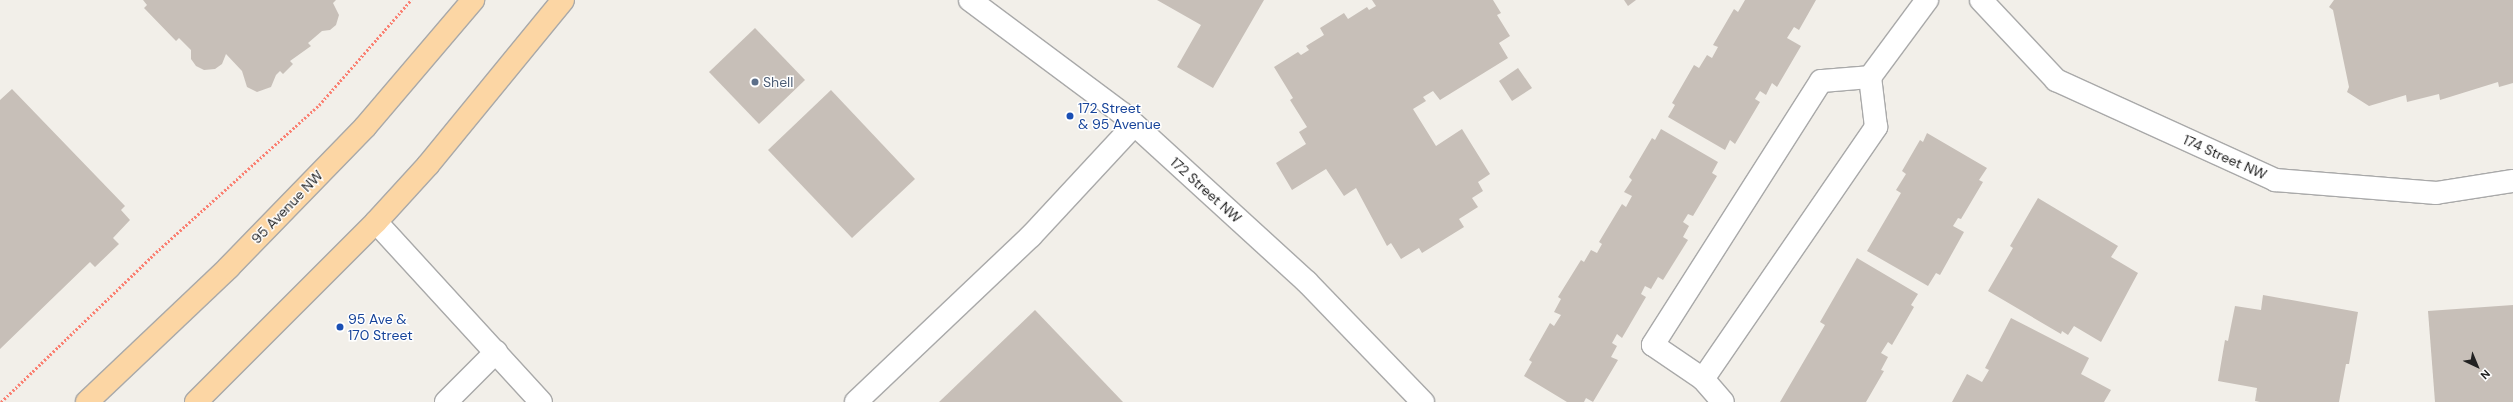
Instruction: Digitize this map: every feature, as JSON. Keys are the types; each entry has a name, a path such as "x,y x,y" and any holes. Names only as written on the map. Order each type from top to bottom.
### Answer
{"main road":[{"name":"95 Avenue NW","path":"94,397 228,268 365,127 473,0"},
{"path":"196,402 376,222 428,165 563,0"}],"street":[{"name":"172 Street NW","path":"970,0 1123,114 1307,282 1423,402"},
{"path":"1703,379 1876,127 1870,77 1927,0"},
{"name":"174 Street NW","path":"1981,0 2056,80 2275,180 2436,193 2513,181"},
{"path":"1723,402 1703,379 1653,345 1821,81 1870,77"},
{"path":"856,402 1031,236 1134,125"},
{"path":"376,222 541,402"},
{"path":"446,402 496,352"}],"path":[{"path":"0,402 153,255 320,104 346,77 411,0"}],"building":[{"path":"143,0 336,0 333,3 339,15 336,25 330,30 322,31 308,43 311,46 290,61 293,64 283,74 280,71 276,75 271,87 257,92 247,87 242,71 226,54 222,64 215,69 204,70 196,66 191,59 191,50 179,38 176,41 144,8 147,5"},
{"path":"1157,0 1264,0 1213,88 1177,67 1201,25"},
{"path":"1372,0 1493,0 1501,13 1497,15 1510,36 1499,43 1508,58 1440,100 1433,91 1423,97 1426,101 1413,109 1436,146 1462,129 1490,174 1478,182 1483,191 1472,198 1478,207 1459,219 1464,227 1422,253 1419,248 1401,259 1391,243 1387,246 1356,188 1344,196 1326,169 1292,190 1276,163 1306,144 1299,132 1307,127 1290,100 1293,98 1274,67 1298,52 1301,55 1309,50 1306,46 1324,35 1320,28 1344,13 1348,19 1367,7 1369,10 1376,6"},
{"path":"1624,0 1636,0 1628,6"},
{"path":"1745,0 1816,0 1799,30 1794,27 1787,38 1801,46 1777,87 1772,83 1766,95 1760,91 1755,99 1760,102 1735,144 1730,140 1725,150 1668,117 1675,105 1672,103 1694,65 1699,68 1707,55 1712,58 1718,47 1713,45 1734,9 1738,12"},
{"path":"2334,0 2513,0 2513,83 2499,87 2498,82 2440,100 2439,94 2407,102 2406,95 2369,106 2347,92 2349,87 2333,10 2329,7"},
{"path":"755,28 805,80 759,124 709,72"},
{"path":"1518,68 1532,88 1512,101 1499,81"},
{"path":"12,89 125,206 121,210 130,220 113,238 119,244 95,267 90,262 0,349 0,100"},
{"path":"831,90 915,179 852,238 768,150"},
{"path":"1661,129 1718,162 1712,173 1717,176 1693,216 1688,214 1683,222 1689,226 1683,237 1688,240 1663,280 1658,277 1651,289 1645,286 1641,294 1646,297 1622,338 1617,334 1612,343 1617,346 1611,357 1618,360 1593,402 1586,398 1584,402 1567,402 1524,376 1532,362 1529,360 1550,323 1554,326 1561,315 1554,312 1561,299 1558,297 1581,260 1584,262 1591,250 1597,253 1602,244 1599,242 1622,204 1626,207 1632,196 1624,192 1632,180 1629,177 1652,138 1655,140"},
{"path":"1927,133 1987,168 1979,180 1983,182 1961,219 1958,218 1953,226 1964,232 1940,275 1936,273 1928,286 1867,251 1901,193 1896,190 1906,174 1902,171 1920,140 1923,142"},
{"path":"2038,198 2118,246 2111,257 2138,273 2101,342 2074,326 2068,335 2062,331 2061,334 1988,291 2013,248 2010,246"},
{"path":"1857,258 1918,294 1911,305 1914,307 1892,345 1888,342 1881,353 1888,357 1881,370 1884,371 1866,402 1780,402 1825,325 1820,322"},
{"path":"2263,295 2358,312 2349,364 2346,364 2339,402 2260,402 2255,401 2257,388 2218,381 2225,340 2228,341 2235,306 2261,310"},
{"path":"2513,305 2513,402 2435,402 2428,311"},
{"path":"1035,310 1123,402 939,402"},
{"path":"2011,318 2089,358 2081,374 2111,390 2104,402 1952,402 1967,374 1982,382 1989,370 1985,368"}],"place":[{"name":"Shell","path":"755,82"},
{"name":"172 Street & 95 Avenue","path":"1070,116"},
{"name":"95 Ave & 170 Street","path":"340,327"}]}
